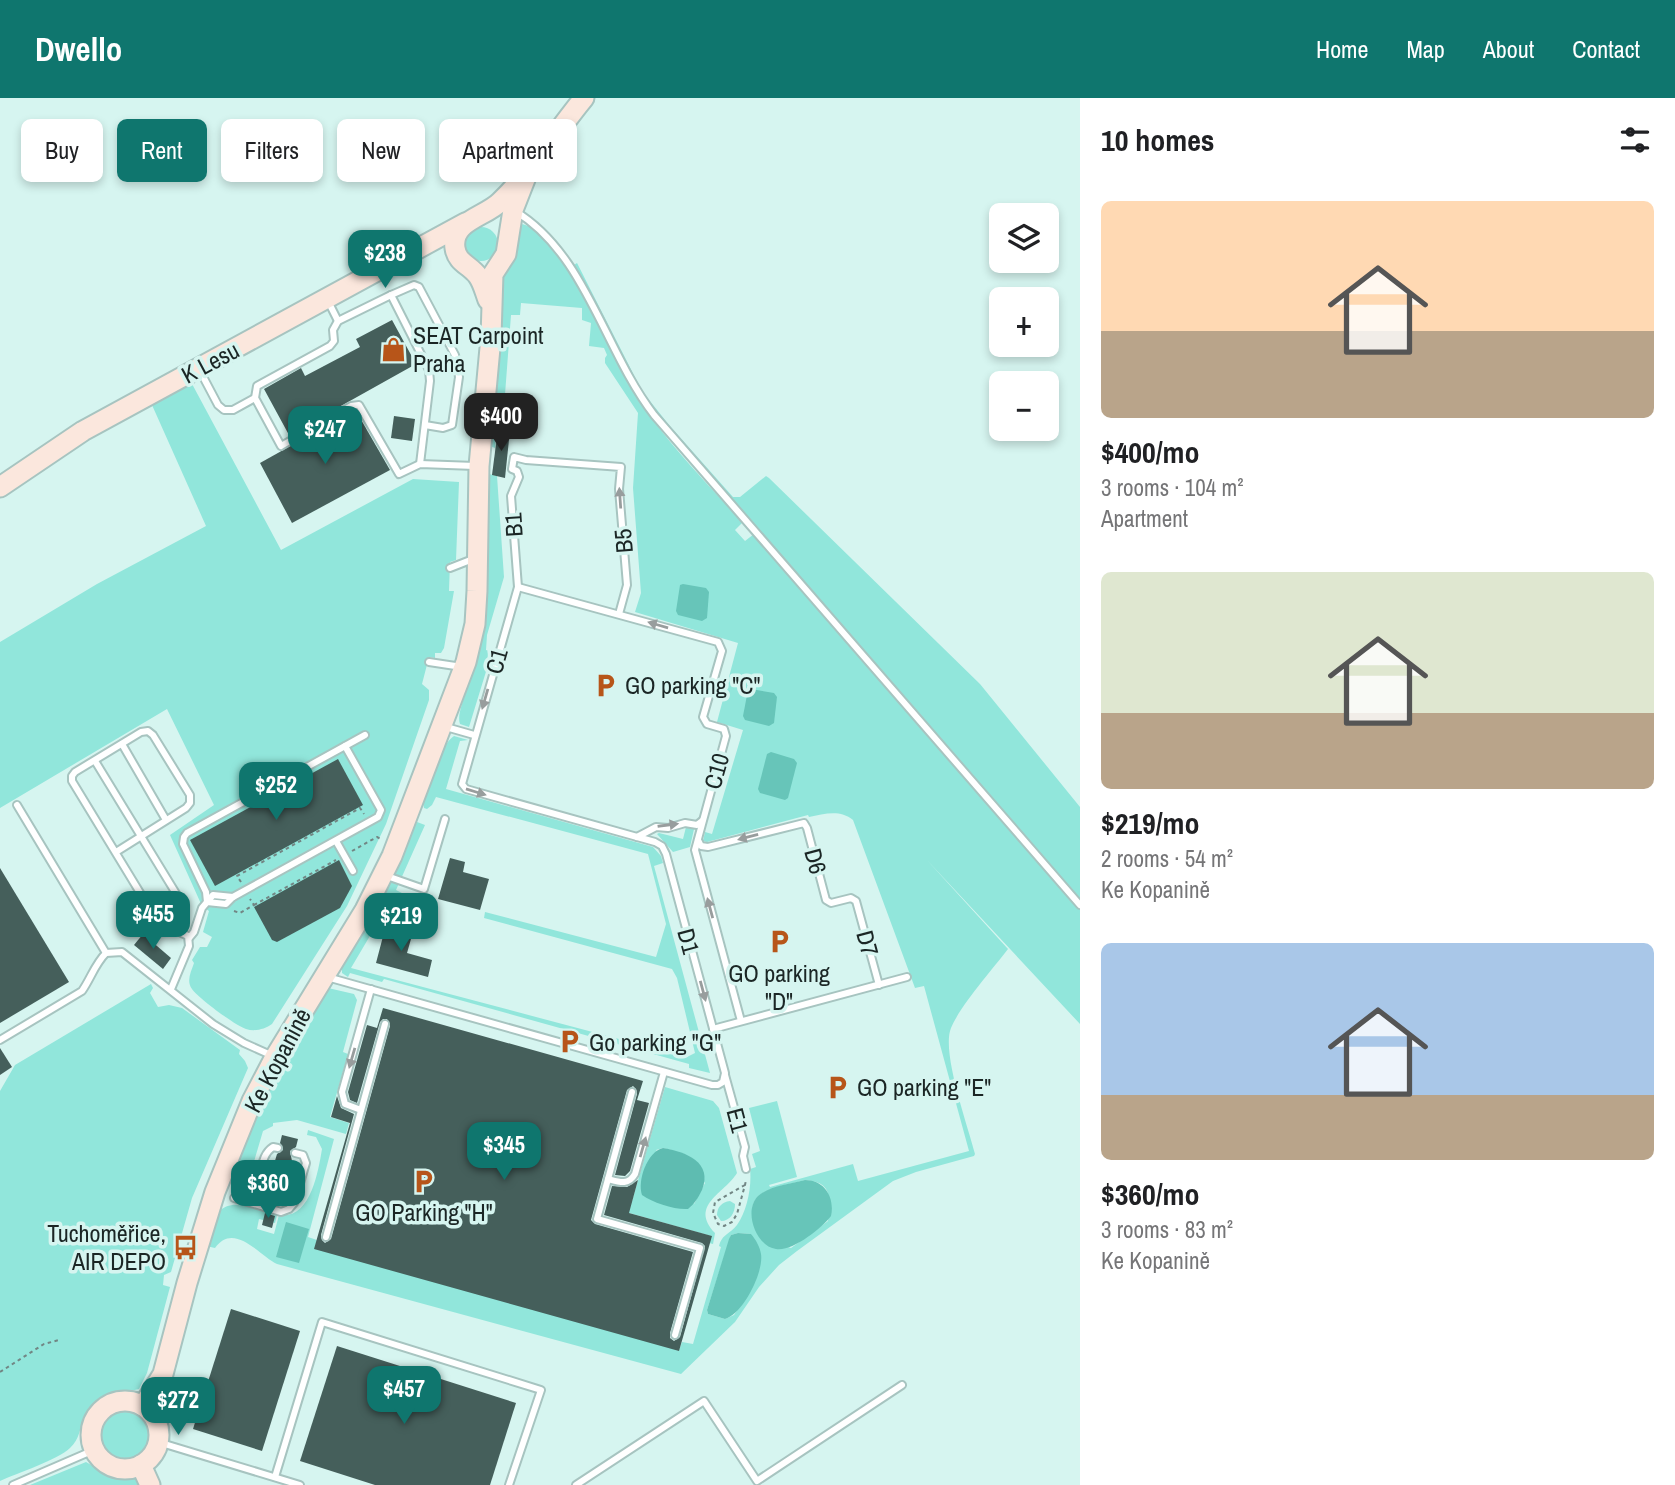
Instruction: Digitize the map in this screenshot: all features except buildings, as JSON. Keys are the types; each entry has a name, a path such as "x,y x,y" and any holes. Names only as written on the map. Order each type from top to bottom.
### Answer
{"street":[{"path":"568,119 584,98"},
{"name":"K Lesu","path":"0,487 83,431 471,220 501,201 518,182"},
{"path":"472,269 486,271 498,265 506,254 513,210 525,182"},
{"path":"491,308 481,280 457,255 456,234 471,220 493,220 505,231 508,246"},
{"path":"425,245 442,246 457,255"},
{"name":"Ke Kopanině","path":"143,1406 158,1384 167,1363 187,1283 224,1195 252,1101 275,1057 365,910 427,765 464,667 475,624 479,466 491,337 493,274 498,265"},
{"path":"125,1401 143,1406 152,1415 157,1424 158,1442 150,1458 141,1465 128,1469 115,1467 103,1461 94,1450 91,1431 95,1419 103,1409 113,1403 125,1401"},
{"path":"141,1465 150,1485"}],"lane":[{"path":"513,210 537,225 563,255 629,379 654,415 1080,905"},
{"path":"425,425 443,428 452,425 458,366 455,355 414,285 338,321 333,330 334,341 330,346 257,386 255,398 281,446 351,406 359,405 399,474 420,464 479,466"},
{"path":"391,295 429,370 420,464"},
{"path":"327,299 338,321"},
{"path":"199,368 218,405 224,410 233,410 255,398"},
{"name":"B5","path":"512,469 514,457 621,467 619,489 627,585 619,614"},
{"name":"B1","path":"512,469 517,471 519,477 511,496 517,587"},
{"path":"450,568 478,557"},
{"path":"517,587 619,614"},
{"name":"C1","path":"517,587 461,781 464,788 635,837"},
{"name":"C10","path":"619,614 718,642 722,648 704,717 707,724 724,729 726,736 702,821 696,853 741,1021"},
{"path":"429,662 464,667"},
{"path":"442,726 474,735"},
{"path":"116,852 190,803 190,796 148,731 141,732 75,772 72,781 156,919 185,933 189,938 189,946 171,989"},
{"path":"189,938 207,902 206,892 183,844 187,833 365,735"},
{"path":"122,744 166,820"},
{"path":"207,902 226,904 233,897 378,817 381,810 345,746"},
{"path":"95,761 180,901"},
{"path":"17,805 106,953"},
{"path":"382,875 424,889 446,819"},
{"path":"635,837 656,827 668,828 684,823 697,825 702,821"},
{"name":"D6","path":"698,839 701,846 708,848 804,823 827,900 831,903 851,898 856,901"},
{"name":"D1","path":"635,837 659,844 666,854 713,1029"},
{"path":"336,841 353,871"},
{"name":"D7","path":"856,901 879,985"},
{"path":"0,1040 82,990 91,978 96,963 106,953 122,952 213,1024 275,1057"},
{"path":"324,976 715,1086 725,1076"},
{"path":"713,1029 907,977"},
{"path":"361,1110 348,1106 342,1096 371,989"},
{"path":"326,1237 385,1024"},
{"name":"E1","path":"713,1029 745,1147 743,1156 747,1168"},
{"path":"608,1179 624,1183 635,1174 664,1072"},
{"path":"632,1092 597,1219 700,1248 676,1335"},
{"path":"259,1179 268,1150 278,1148"},
{"path":"224,1195 281,1212 292,1206 298,1192 305,1158 295,1153"},
{"path":"263,1165 270,1161"},
{"path":"291,1166 299,1169 302,1177"},
{"path":"224,1195 246,1195 259,1179 266,1175"},
{"path":"287,1181 295,1184 298,1192"},
{"path":"275,1478 322,1322 541,1390 509,1485"},
{"path":"576,1485 704,1401 757,1481 902,1385"},
{"path":"158,1442 300,1485"},
{"path":"13,1485 94,1450"}],"path":[{"path":"243,885 237,876 360,808 366,818"},
{"path":"349,853 377,837 382,839"},
{"path":"254,905 339,858"},
{"path":"745,1185 715,1202 713,1213 718,1224 724,1226 736,1218 745,1185 747,1168"},
{"path":"0,1371 44,1344 59,1340"}],"shaded area":[{"path":"521,224 536,230 571,271 630,386 668,439 743,522 735,530 745,541 754,534 1080,910 1080,1024 926,859 1008,949 961,1009 951,1028 949,1039 952,1071 975,1154 893,1181 797,1251 779,1265 759,1287 735,1322 681,1374 277,1264 238,1239 222,1241 215,1248 206,1246 218,1213 230,1205 246,1206 277,1215 275,1223 259,1219 257,1229 274,1234 279,1215 290,1215 305,1203 315,1182 322,1149 316,1137 307,1135 308,1130 334,1139 308,1237 317,1240 315,1248 679,1350 682,1342 693,1344 721,1247 720,1242 737,1225 746,1206 750,1169 756,1167 752,1154 760,1151 749,1108 777,1101 797,1177 769,1185 770,1187 853,1164 858,1181 969,1151 924,986 915,988 853,820 837,813 808,815 703,841 705,832 712,834 743,730 717,722 738,643 635,612 641,593 633,488 638,413 605,363 607,355 604,348 589,346 591,323 582,320 582,308 521,303 520,315 511,315 503,421 498,421 495,448 490,446 497,277","holes":["805,1180 821,1184 828,1193 828,1221 791,1248 761,1239 752,1211 759,1195","751,1234 756,1280 734,1315 725,1319 708,1314 707,1310 731,1235"]},
{"path":"481,227 493,232 498,244 493,256 481,261 469,256 464,244 469,232"},
{"path":"577,263 642,391 733,497 740,497 766,476 769,478 980,684 1080,807 1080,901 654,411 637,389 574,265"},
{"path":"191,382 281,550 413,479 459,482 456,560 450,562 449,591 454,591 444,648 441,653 435,653 435,658 429,657 422,684 429,690 429,700 386,824 347,906 272,1024 256,1030 241,1027 226,1017 209,1005 189,983 194,963 192,960 200,947 207,947 212,937 203,932 209,911 202,906 170,835 214,805 167,709 0,808 0,642 97,584 206,526 152,405"},
{"path":"489,474 497,476 504,577 487,635 486,650 492,652 469,727 460,724 459,717 479,650"},
{"path":"680,585 706,588 709,592 707,618 702,621 678,615 676,611"},
{"path":"748,690 774,693 777,697 774,723 769,726 745,720 743,716"},
{"path":"454,736 468,740 460,741 446,789 653,847 661,856 663,863 654,866 710,1073 689,1068 689,1064 384,979 382,982 350,973 348,977 342,973 342,967 387,886 417,822 425,825 396,890 410,897 394,895 351,968 687,1057 695,1053 677,978 672,969 484,918 485,912 656,957 666,924 648,854 436,797 432,805 424,808 423,801 432,770 443,749"},
{"path":"771,752 794,759 797,763 788,798 785,800 760,793 758,789 767,754"},
{"path":"686,827 694,829 690,847 673,852 657,834 683,839"},
{"path":"151,984 153,988 150,993 158,1007 169,1005 182,1008 240,1050 239,1054 248,1068 192,1198 171,1272 164,1275 163,1285 170,1287 147,1373 139,1389 115,1394 94,1405 84,1419 76,1441 64,1453 0,1481 0,1091 15,1065"},
{"path":"328,988 354,994 357,1000 343,1052 348,1054 330,1117 349,1123 346,1134 297,1120 273,1123 273,1126 263,1131 248,1182 243,1190 235,1191 232,1187 234,1170 246,1135 292,1053 290,1051"},
{"path":"665,1087 713,1101 719,1108 737,1173 707,1207 708,1223 715,1233 713,1244 709,1243 711,1236 608,1207 632,1201","holes":["656,1150 672,1150 705,1183 694,1204"]},
{"path":"663,1148 680,1152 695,1160 704,1172 702,1190 688,1209 664,1205 642,1195 642,1175 648,1161"},
{"path":"805,1180 818,1183 827,1191 831,1216 814,1233 790,1247 776,1249 769,1246 763,1242 754,1227 754,1202 768,1190"},
{"path":"730,1201 735,1204 733,1213 727,1220 721,1221 717,1215 718,1210 722,1204"},
{"path":"286,1222 309,1229 299,1263 276,1257"},
{"path":"751,1234 760,1249 761,1262 756,1281 745,1301 732,1316 725,1319 708,1314 707,1310 729,1239 731,1235"},
{"path":"124,1408 143,1416 151,1435 143,1454 124,1462 105,1454 97,1435 105,1416"},
{"path":"86,1462 109,1475 135,1479 141,1485 30,1485"}],"place":[{"name":"SEAT Carpoint Praha","path":"393,349"},
{"name":"GO parking \"C\"","path":"605,685"},
{"name":"GO parking \"D\"","path":"779,942"},
{"name":"Go parking \"G\"","path":"569,1042"},
{"name":"GO parking \"E\"","path":"837,1087"},
{"name":"GO Parking \"H\"","path":"424,1181"},
{"name":"Tuchoměřice, AIR DEPO","path":"186,1247"}]}
